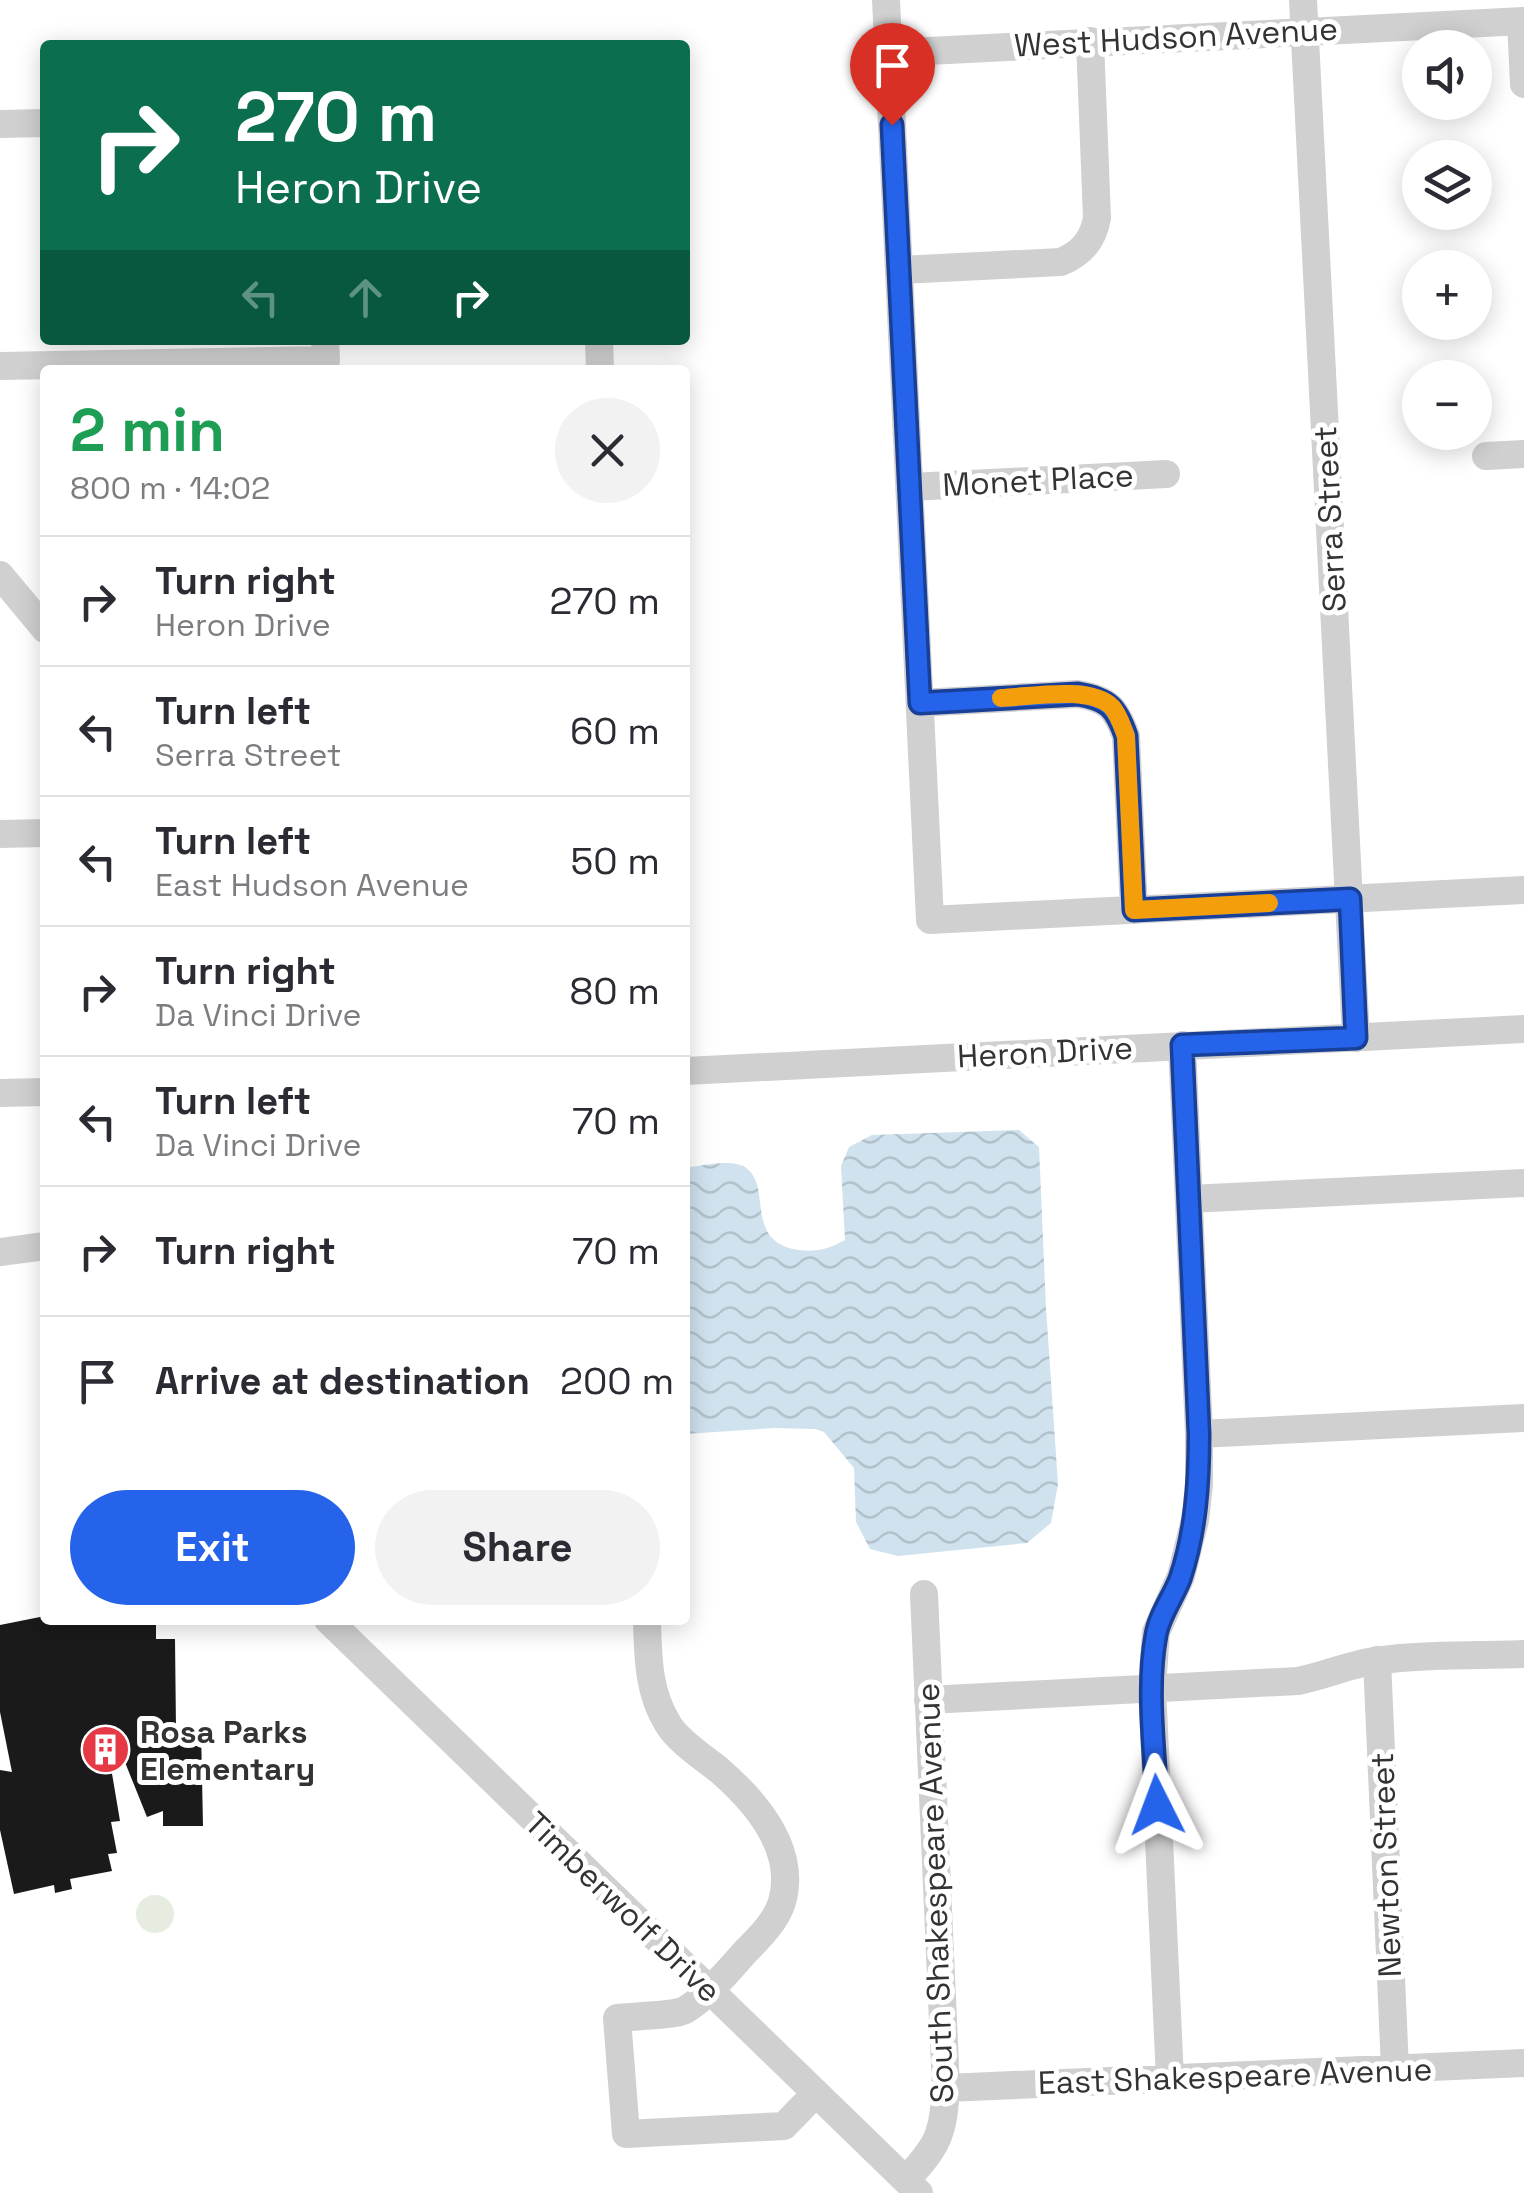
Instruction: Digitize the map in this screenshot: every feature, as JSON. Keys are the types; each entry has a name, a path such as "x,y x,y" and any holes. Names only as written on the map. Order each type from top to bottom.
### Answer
{"street":[{"path":"886,0 930,920 1524,890"},
{"name":"Serra Street","path":"1303,0 1356,1038"},
{"path":"1522,21 1524,84"},
{"name":"West Hudson Avenue","path":"888,53 1522,21"},
{"path":"900,270 1061,262 1086,246 1094,234 1097,218 1090,41"},
{"path":"0,124 40,123"},
{"path":"0,366 325,350"},
{"path":"1486,456 1524,454"},
{"name":"Monet Place","path":"911,486 1166,474"},
{"path":"0,575 40,623"},
{"path":"920,703 1078,694 1096,697 1110,706 1126,736 1134,910"},
{"path":"0,834 40,833"},
{"name":"Heron Drive","path":"690,1071 1524,1029"},
{"path":"1170,2079 1152,1687 1156,1632 1181,1576 1200,1485 1182,1045"},
{"path":"0,1093 40,1092"},
{"path":"1188,1199 1524,1183"},
{"path":"0,1252 40,1247"},
{"path":"1199,1434 1524,1418"},
{"name":"South Shakespeare Avenue","path":"912,2187 938,2138 946,2088 924,1594"},
{"name":"Timberwolf Drive","path":"333,1625 912,2187"},
{"path":"647,1625 648,1668 658,1706 670,1729 743,1791 767,1821 783,1858 782,1902 769,1927 684,2012 616,2018 626,2134 784,2126 816,2093"},
{"path":"928,1700 1298,1682 1377,1660 1524,1654"},
{"name":"Newton Street","path":"1377,1660 1394,2069"},
{"name":"East Shakespeare Avenue","path":"946,2088 1524,2063"}],"shaded area":[{"path":"155,1895 168,1901 174,1914 168,1927 155,1933 142,1927 136,1914 142,1901"}],"water":[{"path":"1019,1130 1039,1147 1058,1484 1051,1523 1027,1543 898,1556 870,1549 856,1522 854,1468 824,1432 775,1428 690,1434 690,1167 725,1163 746,1168 758,1187 769,1234 793,1249 813,1251 845,1240 841,1166 849,1147 872,1135"}],"building":[{"name":"Rosa Parks Elementary","path":"40,1617 40,1625 156,1625 156,1639 175,1639 176,1730 201,1729 203,1826 163,1826 163,1811 147,1817 112,1730 105,1732 120,1821 111,1822 117,1853 108,1854 112,1871 70,1879 72,1889 55,1893 54,1885 14,1894 0,1830 0,1770 12,1772 0,1712 0,1625"}],"slow traffic":[{"path":"1001,698 1078,694 1096,697 1110,706 1120,720 1126,736 1134,910 1269,903"}],"place":[{"name":"Rosa Parks Elementary","path":"105,1750"}],"route":[{"path":"892,125 920,703 1078,694 1096,697 1110,706 1126,736 1134,910 1350,899 1356,1038 1182,1045 1200,1485 1181,1576 1156,1632 1152,1687 1157,1805"}]}
